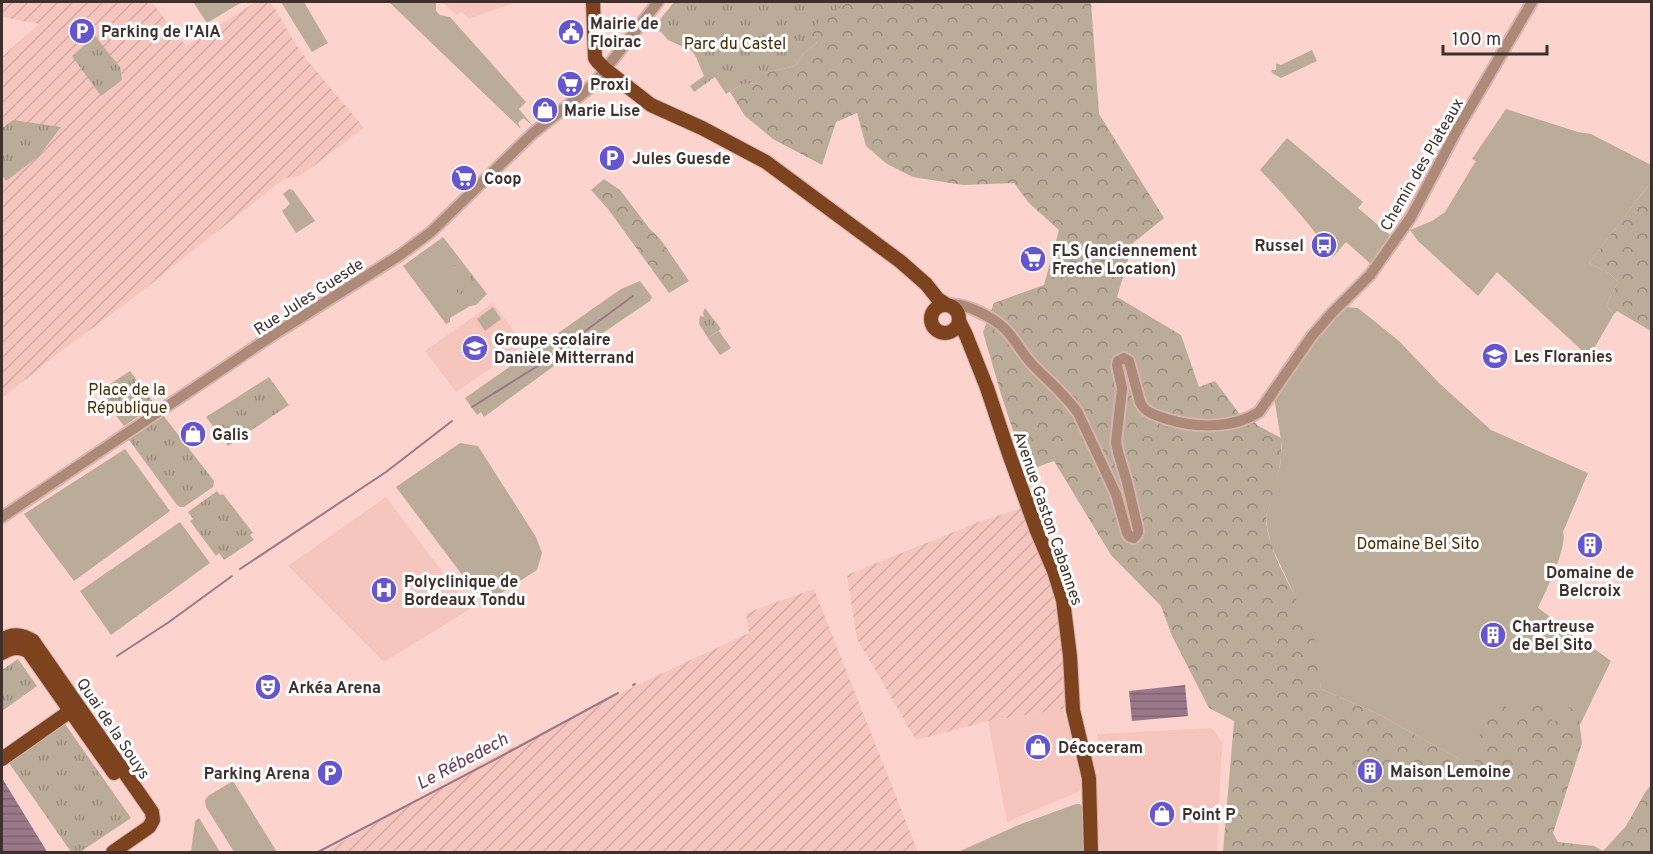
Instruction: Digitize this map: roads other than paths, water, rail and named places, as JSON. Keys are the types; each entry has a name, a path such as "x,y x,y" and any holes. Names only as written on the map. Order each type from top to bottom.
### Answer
{"main road":[{"path":"593,2 597,62 651,105 702,128 766,162 914,273 938,299 954,309 959,318 956,328 949,333"},
{"path":"887,253 927,293 933,312 931,320 934,328 941,333 949,333 968,342"},
{"path":"933,312 939,306 947,305"},
{"name":"Avenue Gaston Cabannes","path":"959,318 987,388 1063,600 1069,645 1073,710 1089,778 1091,852"},
{"name":"Quai de la Souys","path":"2,640 16,635 33,640 144,817 138,826 101,852"},
{"name":"Quai de la Souys","path":"2,653 15,648 25,649 72,705 153,816 149,827 113,852"},
{"path":"2,751 72,705"},
{"path":"2,759 48,721"}],"street":[{"name":"Rue Jules Guesde","path":"2,517 273,335 400,255 431,232 513,151 597,80 658,2"},
{"name":"Chemin des Plateaux","path":"947,305 954,303 976,311 1005,328 1023,355 1071,403 1078,413 1116,494 1127,533 1130,537 1137,537 1138,529 1116,442 1122,388 1118,361 1124,358 1130,362 1140,402 1143,408 1152,414 1196,425 1240,421 1259,412 1312,336 1370,275 1411,217 1457,130 1532,2"},
{"path":"959,318 970,311 976,311"}],"waterway":[{"path":"472,407 536,367 633,296"},
{"path":"240,569 386,472 452,421"},
{"path":"117,656 232,576"},
{"name":"Le Rébedech","path":"318,852 618,693"}],"place":[{"name":"Parking de l'AIA","path":"82,31"},
{"name":"Mairie de Floirac","path":"571,32"},
{"name":"Proxi","path":"570,84"},
{"name":"Marie Lise","path":"545,110"},
{"name":"Jules Guesde","path":"612,158"},
{"name":"Coop","path":"464,178"},
{"name":"Russel","path":"1324,245"},
{"name":"FLS (anciennement Freche Location)","path":"1033,259"},
{"name":"Groupe scolaire Danièle Mitterrand","path":"475,348"},
{"name":"Les Floranies","path":"1495,356"},
{"name":"Galis","path":"193,434"},
{"name":"Domaine de Belcroix","path":"1590,545"},
{"name":"Polyclinique de Bordeaux Tondu","path":"384,590"},
{"name":"Chartreuse de Bel Sito","path":"1493,635"},
{"name":"Arkéa Arena","path":"268,687"},
{"name":"Décoceram","path":"1038,747"},
{"name":"Maison Lemoine","path":"1370,771"},
{"name":"Parking Arena","path":"330,773"},
{"name":"Point P","path":"1162,814"}],"park label":[{"name":"Parc du Castel","path":"735,43"},
{"name":"Place de la République","path":"127,398"},
{"name":"Domaine Bel Sito","path":"1418,543"}]}
